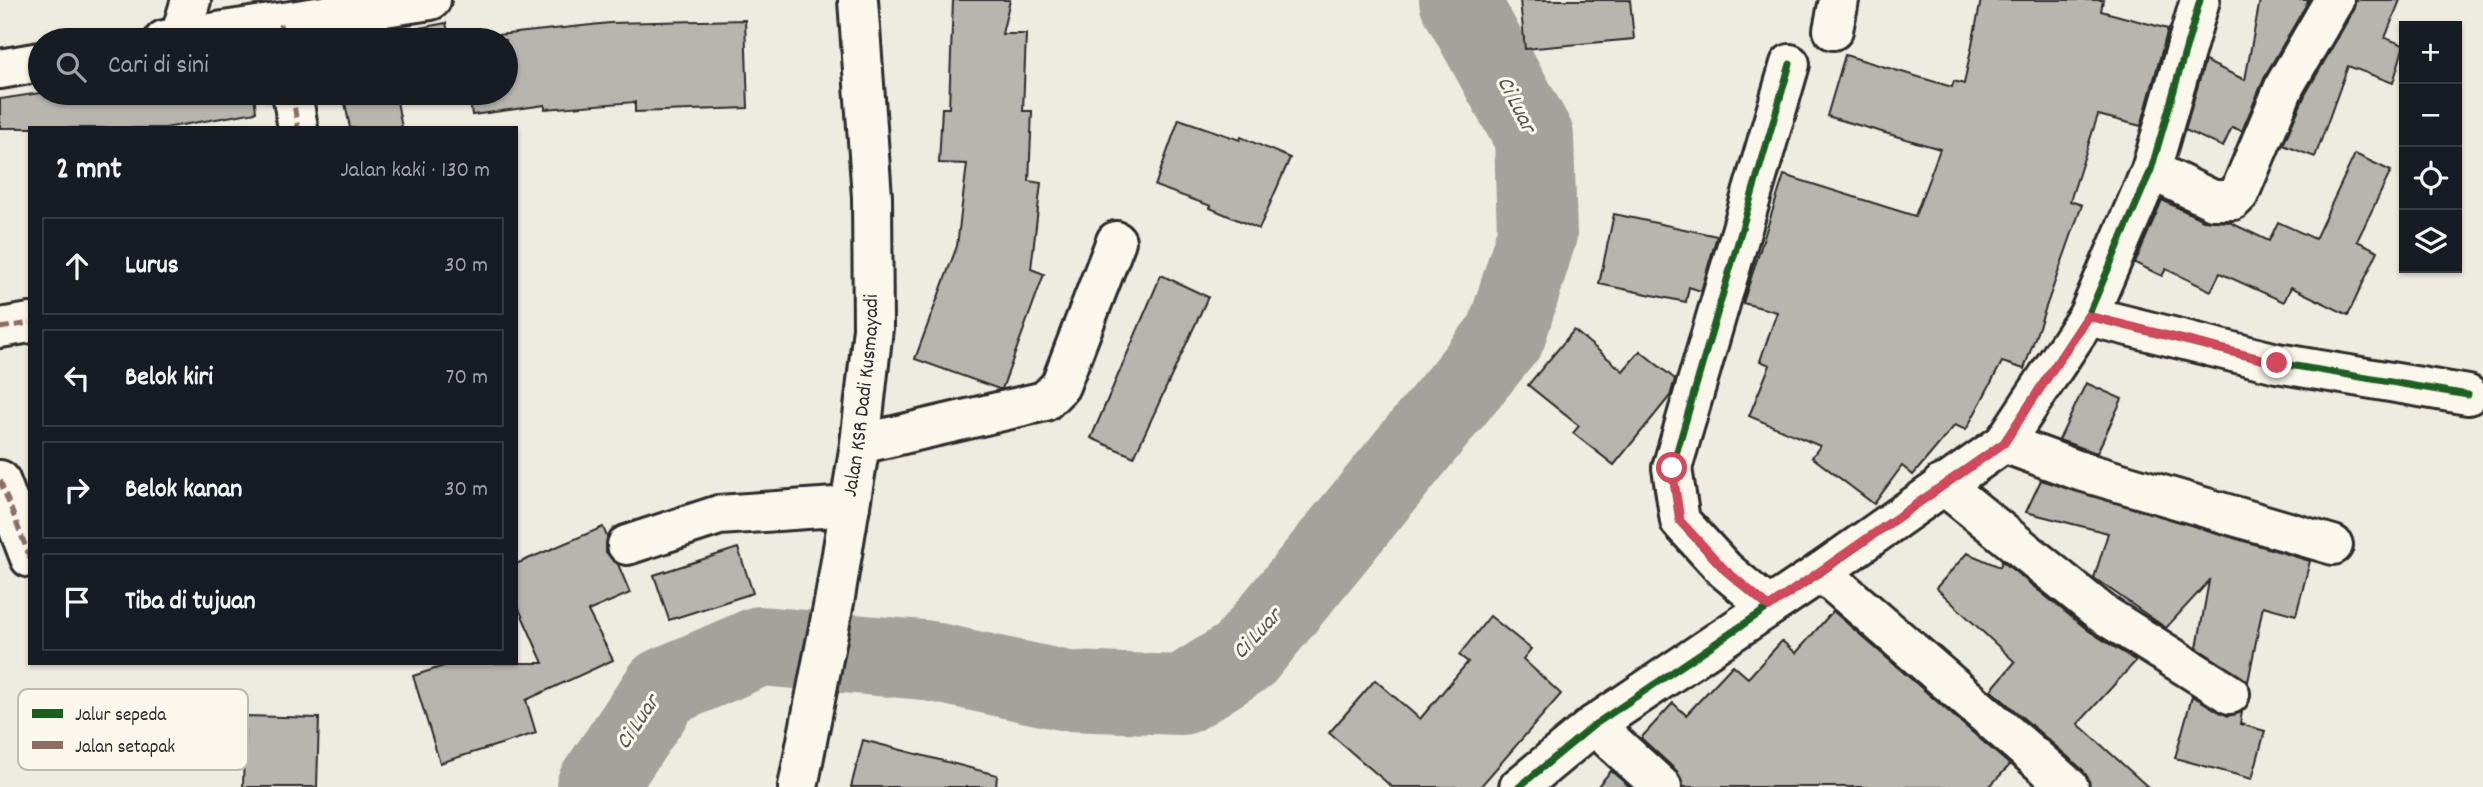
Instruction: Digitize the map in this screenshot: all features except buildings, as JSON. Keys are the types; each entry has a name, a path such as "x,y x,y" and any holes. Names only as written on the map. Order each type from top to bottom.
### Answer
{"street":[{"path":"177,28 191,0"},
{"path":"300,28 432,0"},
{"name":"Jalan KSR Dadi Kusmayadi","path":"797,787 835,597 860,444 873,328 872,197 858,0"},
{"path":"1519,787 1594,725 1821,572 1942,484 2004,443 2088,316 2151,170 2200,0"},
{"path":"2151,170 2213,200 2233,200 2239,194 2285,85 2334,0"},
{"path":"0,69 28,64"},
{"path":"1769,607 1725,570 1680,521 1672,468 1790,64"},
{"path":"294,105 298,126"},
{"path":"860,444 1045,401 1053,395 1060,386 1116,241"},
{"path":"2088,316 2277,363 2468,395"},
{"path":"0,328 28,323"},
{"path":"2004,443 2077,470 2333,545"},
{"path":"0,480 28,553"},
{"path":"1942,484 2103,614 2230,694"},
{"path":"628,545 719,515 850,506"},
{"path":"1821,572 2069,787"},
{"path":"1594,725 1662,787"}],"waterway":[{"name":"Ci Luar","path":"596,787 663,688 760,646 924,660 1067,691 1182,695 1244,656 1506,335 1537,234 1534,137 1459,0"}],"marked path":[{"path":"280,24 281,28"},
{"path":"294,105 298,126"},
{"path":"0,328 28,323"},
{"path":"0,480 28,553"}],"cycle path":[{"path":"1519,787 1594,725 1821,572 2004,443 2088,316 2151,170 2200,0"},
{"path":"1769,607 1725,570 1680,521 1672,468 1790,64"},
{"path":"2088,316 2277,363 2468,395"}],"route":[{"path":"1672,468 1680,521 1725,570 1769,607 2004,443 2088,316 2277,363"}]}
